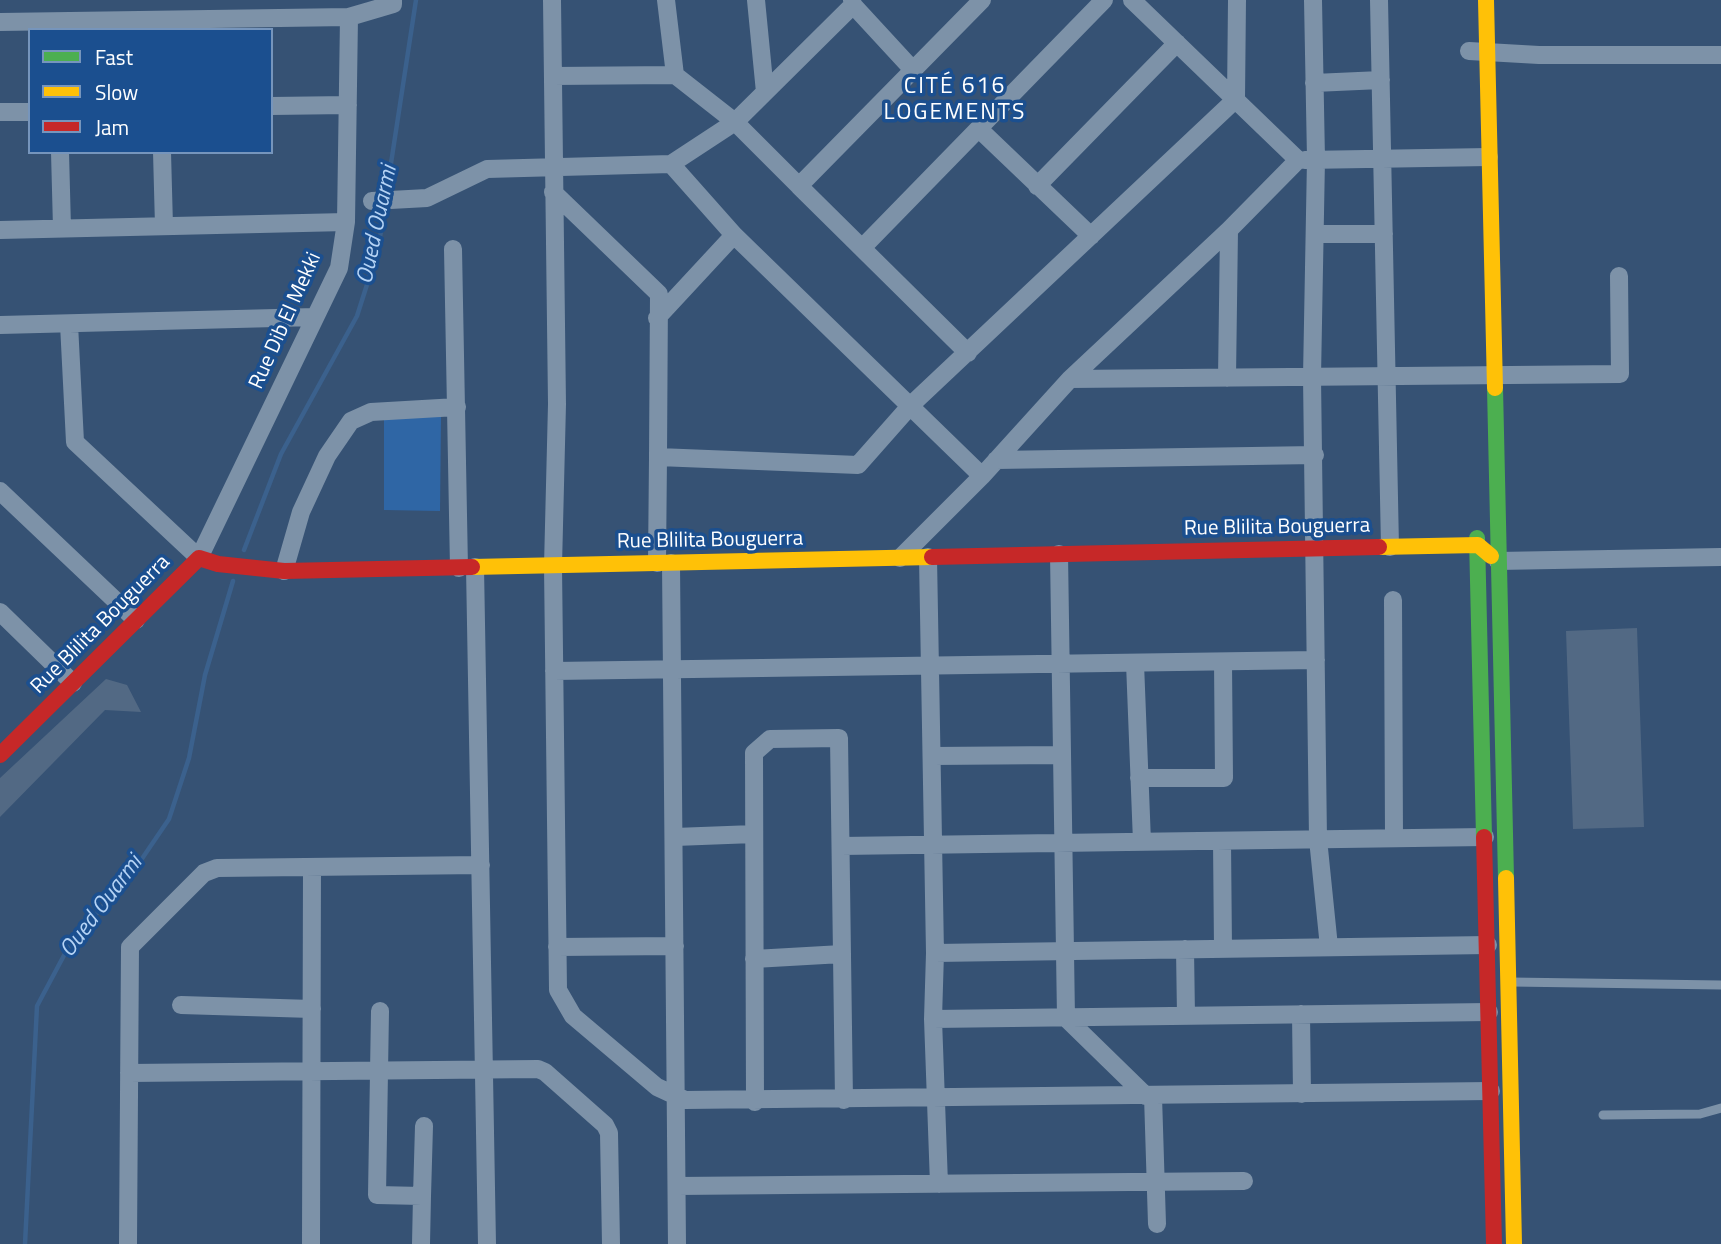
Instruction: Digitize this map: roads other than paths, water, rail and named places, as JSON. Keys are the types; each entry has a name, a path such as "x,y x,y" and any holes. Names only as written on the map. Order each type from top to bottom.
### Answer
{"main road":[{"path":"1486,0 1474,51 1476,157 1493,376 1510,982 1514,1244"},
{"path":"1477,519 1494,1244"},
{"path":"1478,545 1498,561"},
{"name":"Rue Blilita Bouguerra","path":"2,749 199,558 218,564 284,571 1478,545"}],"street":[{"path":"0,22 159,25 349,17 393,4 393,0"},
{"path":"552,0 557,404 553,566 557,947 558,990 573,1016 657,1087 685,1100 755,1102 1491,1091"},
{"path":"666,0 675,75"},
{"path":"756,0 765,92"},
{"path":"799,186 982,0"},
{"path":"862,248 1104,0"},
{"path":"1132,0 1298,160"},
{"path":"658,457 858,465 911,405 1236,99 1237,0"},
{"path":"1313,0 1316,234 1312,377 1318,839 1329,947"},
{"path":"1379,0 1390,547"},
{"path":"372,201 427,198 488,169 671,164 735,122 852,3 914,70"},
{"path":"346,222 349,17"},
{"path":"1037,186 1177,43"},
{"path":"1474,51 1539,55 1721,55"},
{"path":"553,76 675,75 735,122 968,353"},
{"path":"1314,83 1381,80"},
{"path":"273,106 348,104"},
{"path":"0,112 28,112"},
{"path":"979,129 1091,236"},
{"path":"60,154 62,228"},
{"path":"162,154 164,226"},
{"path":"900,558 982,476 1070,379 1229,230 1298,160 1476,157"},
{"path":"671,164 734,235 982,476"},
{"path":"553,192 664,300"},
{"name":"Rue Dib El Mekki","path":"0,230 346,222 339,268 199,558"},
{"path":"1227,378 1229,230"},
{"path":"1316,234 1384,234"},
{"path":"677,1244 674,669 658,457 657,318 664,300 734,235"},
{"path":"453,249 457,407 481,865 487,1244"},
{"path":"1070,379 1620,374 1619,276"},
{"path":"0,326 315,317"},
{"path":"69,324 75,442 199,558"},
{"path":"284,571 302,512 327,456 351,421 372,412 457,407"},
{"path":"996,460 1315,455"},
{"path":"0,491 136,621"},
{"path":"1059,554 1066,1018 1149,1096 1157,1224"},
{"path":"929,557 935,953 934,1099 939,1184"},
{"path":"1498,561 1721,557"},
{"path":"1392,600 1394,838"},
{"path":"0,612 73,683"},
{"path":"554,671 1316,660"},
{"path":"1139,778 1224,778 1223,662"},
{"path":"1135,663 1142,842"},
{"path":"755,1102 754,753 771,739 839,738 844,1101"},
{"path":"932,756 1062,755"},
{"path":"675,837 754,834"},
{"path":"841,846 1485,837"},
{"path":"1222,841 1223,949"},
{"path":"128,1244 130,947 204,873 217,868 481,865"},
{"path":"312,867 312,1244"},
{"path":"935,953 1488,945"},
{"path":"557,947 675,946"},
{"path":"1185,949 1186,1016"},
{"path":"754,959 842,954"},
{"path":"181,1005 312,1009"},
{"path":"380,1011 377,1195 422,1196"},
{"path":"933,1019 1489,1012"},
{"path":"1301,1014 1302,1094"},
{"path":"130,1073 484,1068 545,1072 605,1125 610,1142 611,1244"},
{"path":"421,1244 424,1126"},
{"path":"677,1186 1244,1181"}],"lane":[{"path":"1510,982 1721,985"},
{"path":"1603,1115 1700,1114 1721,1108"}],"waterway":[{"name":"Oued Ouarmi","path":"386,196 416,0"},
{"name":"Oued Ouarmi","path":"244,550 281,454 357,316 378,250 385,205"},
{"name":"Oued Ouarmi","path":"25,1244 37,1006 69,946 137,866 169,819 189,758 205,675 233,581"}],"district":[{"name":"CITÉ 616 LOGEMENTS","path":"955,100"}]}
